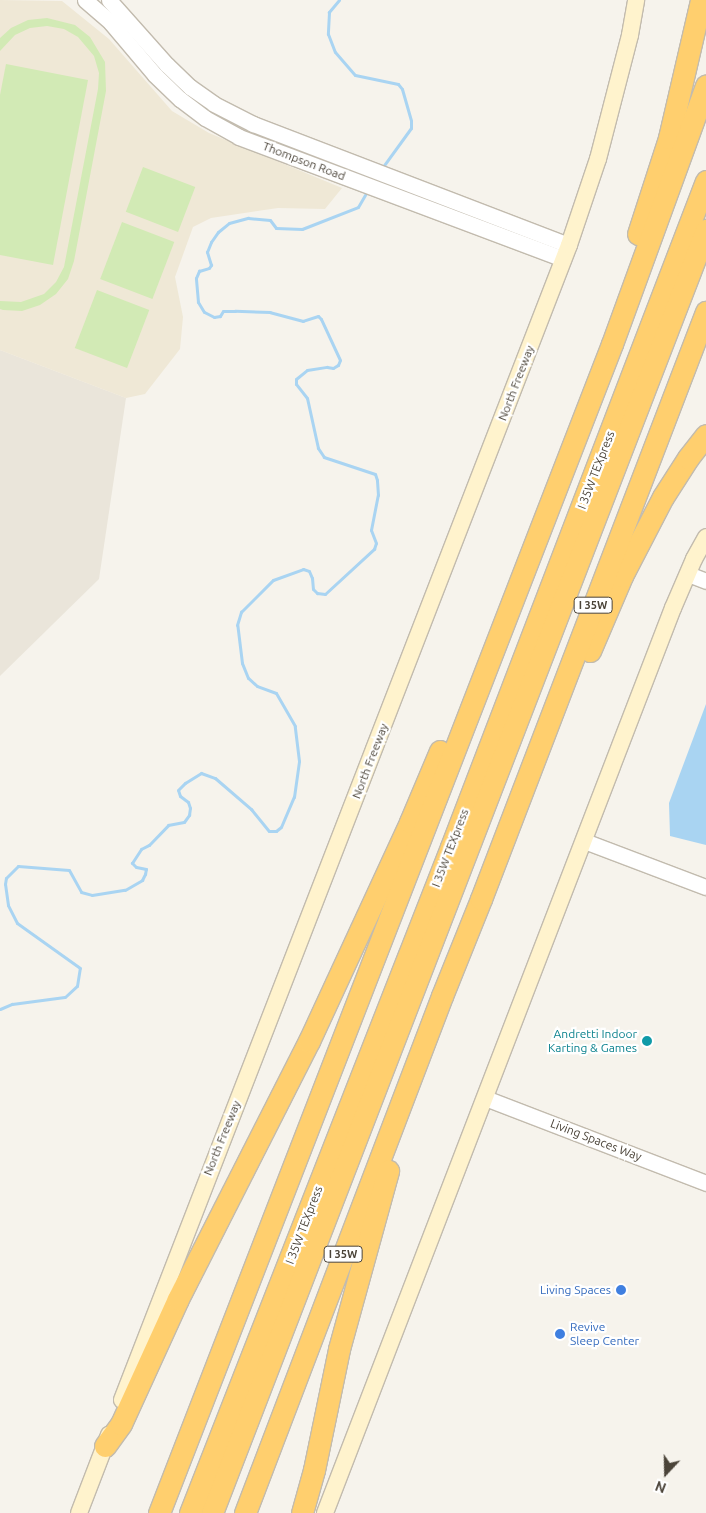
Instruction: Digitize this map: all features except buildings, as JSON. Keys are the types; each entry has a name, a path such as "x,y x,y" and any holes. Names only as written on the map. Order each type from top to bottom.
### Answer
{"highway":[{"path":"612,344 608,324 669,138 701,0"},
{"path":"159,1513 612,344 706,86"},
{"name":"I 35W TEXpress","path":"190,1513 461,820 706,181"},
{"name":"I 35W TEXpress","path":"212,1513 706,230"},
{"name":"I 35W","path":"245,1513 706,312"},
{"path":"481,899 496,883 558,726 622,576 663,497 688,458 706,435"},
{"path":"105,1446 122,1424 178,1299 309,1041 410,822 506,593 521,578"},
{"path":"302,1513 314,1470 339,1349 382,1192 392,1158 443,1024 442,996"}],"main road":[{"name":"North Freeway","path":"79,1513 186,1230 566,252 598,159 630,35 636,0"},
{"path":"324,1513 691,567 706,537"}],"street":[{"name":"Thompson Road","path":"85,0 111,23 155,76 205,118 239,136 412,202 566,252"},
{"name":"Thompson Road","path":"110,0 180,77 214,104 253,124 419,187 566,252"},
{"path":"169,88 180,77"},
{"path":"430,208 435,194"},
{"path":"691,567 706,581"},
{"path":"584,841 706,887"},
{"name":"Living Spaces Way","path":"485,1098 706,1183"}],"shaded area":[{"path":"0,0 62,1 109,39 172,111 209,133 342,188 325,209 278,208 211,218 193,227 175,277 183,317 180,349 145,394 126,398 0,350"},
{"path":"0,350 126,398 99,579 0,676"}],"green space":[{"path":"47,18 75,25 90,37 105,62 106,91 74,261 68,279 56,294 40,305 22,311 3,310 0,309 0,301 21,302 44,294 56,282 64,267 98,89 99,73 94,56 78,37 64,29 47,26 30,28 15,35 0,51 0,38 11,28 28,20"},
{"path":"6,64 88,80 53,265 0,255 0,95"},
{"path":"143,167 195,187 178,232 126,212"},
{"path":"122,222 174,242 152,299 100,279"},
{"path":"97,290 149,310 127,368 75,348"}],"water":[{"path":"706,704 706,845 670,836 669,803"}],"waterway":[{"path":"339,0 329,12 328,34 335,52 355,75 398,84 402,89 411,121 411,128 382,168"},
{"path":"0,1009 12,1004 65,997 77,986 80,968 17,923 8,905 5,884 6,878 18,866 69,870 81,892 92,895 125,890 142,880 145,874 146,869 136,867 132,863 141,849 149,845 168,825 184,822 189,815 190,808 188,802 180,796 178,790 201,773 215,778 251,809 269,831 276,831 281,827 294,797 299,761 295,726 276,693 257,686 248,678 242,663 237,625 241,612 273,580 303,569 309,571 313,589 317,593 325,594 374,549 376,543 371,530 378,495 377,480 375,474 324,457 318,448 307,398 296,384 296,379 307,370 333,368 338,365 340,360 321,319 318,316 303,321 270,312 235,311 223,311 220,316 214,317 204,312 198,302 196,278 199,271 209,268 211,265 207,252 211,242 218,232 229,223 248,218 270,220 276,228 302,229 358,207 368,190"}],"place":[{"name":"Andretti Indoor Karting & Games","path":"647,1041"},
{"name":"Living Spaces","path":"621,1290"},
{"name":"Revive Sleep Center","path":"560,1334"}]}
